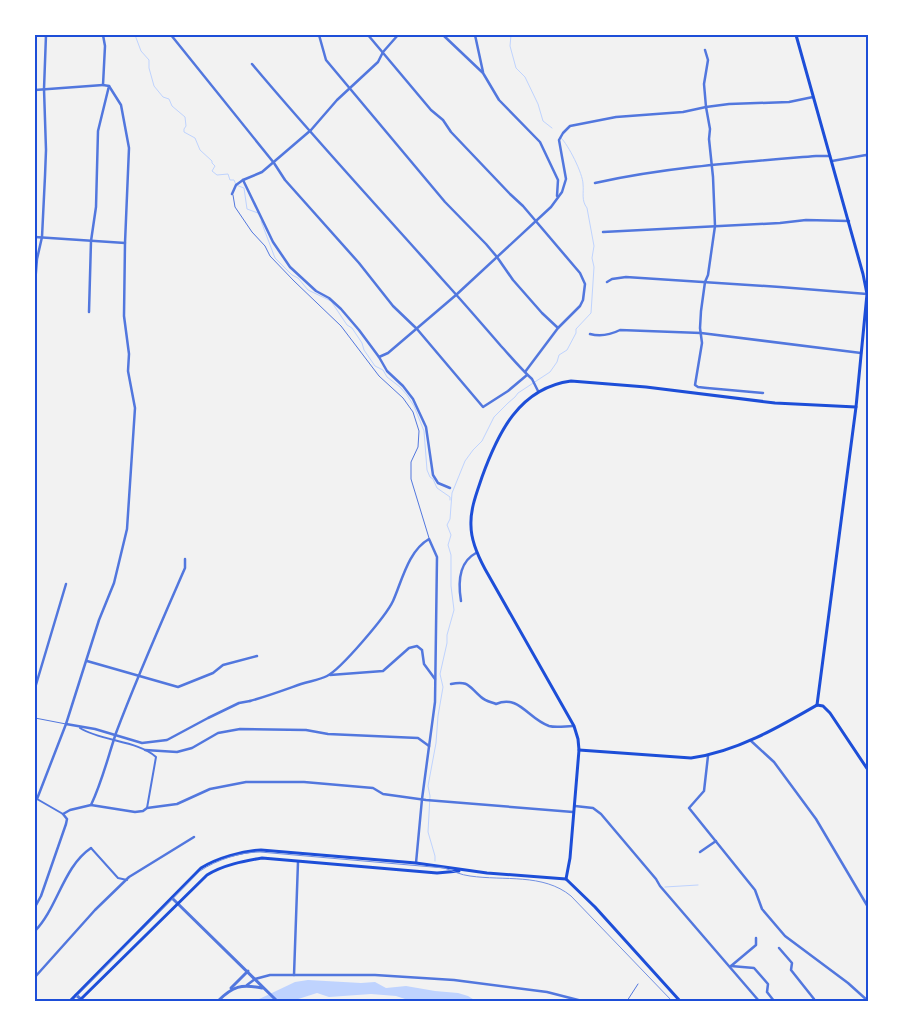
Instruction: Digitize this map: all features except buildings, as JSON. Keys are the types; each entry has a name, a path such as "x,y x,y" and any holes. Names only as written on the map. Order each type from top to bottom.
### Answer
{"main road":[{"path":"796,35 849,221 867,294 856,407 818,705"},
{"path":"566,880 570,858 579,750 578,739 574,726 476,552 470,527 471,514 491,453 513,416 538,391 560,382 646,387 775,403 856,407"},
{"path":"579,750 691,758 708,756 750,740 818,705 823,706 830,712 868,770"},
{"path":"70,1001 201,868 208,864 255,851 416,862 462,870 566,880 595,907 680,1001"},
{"path":"81,1000 178,903 207,875 215,870 262,858 437,873 462,870"}],"street":[{"path":"35,284 37,259 42,237 46,150 44,88 46,35"},
{"path":"103,35 105,46 103,85"},
{"path":"171,35 274,163 285,180 483,407 508,391 526,373 558,328 580,306 583,300 585,284 580,273 523,206 451,132 443,120 432,110 368,35"},
{"path":"319,35 326,60 445,202 497,257 513,280 558,328"},
{"path":"232,194 236,185 262,172 311,130 337,100 378,62 383,52 398,35"},
{"path":"442,35 483,74 499,100 540,142 558,180 557,198"},
{"path":"475,35 483,74"},
{"path":"705,50 708,60 704,84 710,129 708,139 712,166 715,226 701,311 702,343 696,383 697,386 763,393"},
{"path":"252,64 339,164 358,183 372,202 532,379 538,391"},
{"path":"35,90 44,88 109,86 121,105 129,148 124,243 124,316 129,354 128,371 134,408 127,529 114,583 99,620 66,724 36,799 63,814 67,819 35,907"},
{"path":"90,312 91,241 96,207 98,131 109,86"},
{"path":"379,357 388,353 456,295 551,207 562,192 566,179 559,140 570,126 616,117 682,112 706,107 754,102 789,102 813,97"},
{"path":"595,183 630,176 712,166 830,156"},
{"path":"832,161 868,156"},
{"path":"243,180 273,242 290,267 316,291 329,298 342,310 379,357 387,371 403,386 413,399 426,427 433,475 438,483 450,488"},
{"path":"603,232 806,220 849,221"},
{"path":"35,237 124,243"},
{"path":"607,282 612,279 626,278 867,294"},
{"path":"590,334 599,336 612,334 620,330 701,333 861,353"},
{"path":"329,675 361,643 389,608 398,584 418,548 429,539 437,557 436,702 422,799 416,862"},
{"path":"461,601 459,588 463,564 468,557 476,552"},
{"path":"90,805 151,643 185,568 185,559"},
{"path":"35,688 66,584"},
{"path":"250,701 329,675 383,671 409,648 417,646 422,650 424,664 436,680"},
{"path":"87,661 178,687 213,673 223,665 256,656"},
{"path":"451,684 460,682 471,686 481,697 496,704 510,700 550,726 574,726"},
{"path":"80,728 95,729 142,743 167,740 239,704 265,697"},
{"path":"66,724 144,750 177,752 192,748 218,733 240,729 306,730 328,734 418,738 430,747"},
{"path":"750,740 774,762 816,819 868,907"},
{"path":"144,750 156,757 147,808"},
{"path":"708,756 704,791 689,808 755,890 762,909 785,936 848,983 868,1001"},
{"path":"63,814 70,810 90,805 135,812 143,811 147,808 178,804 210,789 246,782 304,782 373,788 383,794 426,800 573,812"},
{"path":"574,806 593,808 611,824 660,886 759,1001"},
{"path":"35,978 95,910 129,877 194,837"},
{"path":"700,852 716,841"},
{"path":"35,931 51,911 80,856 91,848 118,878 127,880"},
{"path":"294,975 298,862"},
{"path":"172,898 277,1001"},
{"path":"730,966 756,945 756,938"},
{"path":"779,948 792,963 791,970 814,999 812,1001"},
{"path":"730,966 754,968 768,984 766,992 774,1001"},
{"path":"218,1001 248,972"},
{"path":"229,990 270,975 375,975 454,980 547,992 582,1001"},
{"path":"247,985 265,989"},
{"path":"76,994 81,1000"}],"lane":[{"path":"232,194 235,207 252,232 265,246 270,256 341,326 379,376 403,398 413,412 418,431 418,447 411,462 411,478 429,539"},
{"path":"35,718 66,724"},
{"path":"627,1001 638,984"}],"water":[{"path":"308,980 375,982 386,988 406,986 458,993 476,1001 411,1001 396,996 371,994 329,997 317,993 292,1001 255,1001 295,982"}],"waterway":[{"path":"135,35 141,51 149,60 149,68 154,86 185,117 186,126 184,132 195,138 200,150 212,161 215,166 212,171 217,175 228,174 230,180 234,180 236,185 244,188 247,209 258,213"},
{"path":"511,35 510,46 516,68 525,77 538,104 543,121 552,128"},
{"path":"435,861 428,832 430,796 428,786 443,687 440,674 454,610 451,586 451,555 448,545 451,535 447,525 450,519 452,493 465,461 482,441 494,417 518,393 550,372 557,362 559,355 567,350 576,333 576,329 591,313 594,246 587,208 583,199 581,173 561,138"},
{"path":"261,221 275,258 292,275 298,278 308,290 331,301 347,325 352,328 375,366 383,370 387,377 407,395 414,406 424,431 427,470 437,488 450,497 450,500"},
{"path":"665,887 698,885"}],"tram line":[{"path":"72,1001 200,871 213,863 229,857 260,852 444,868 470,876 523,879 548,884 571,896 672,1001"}]}
